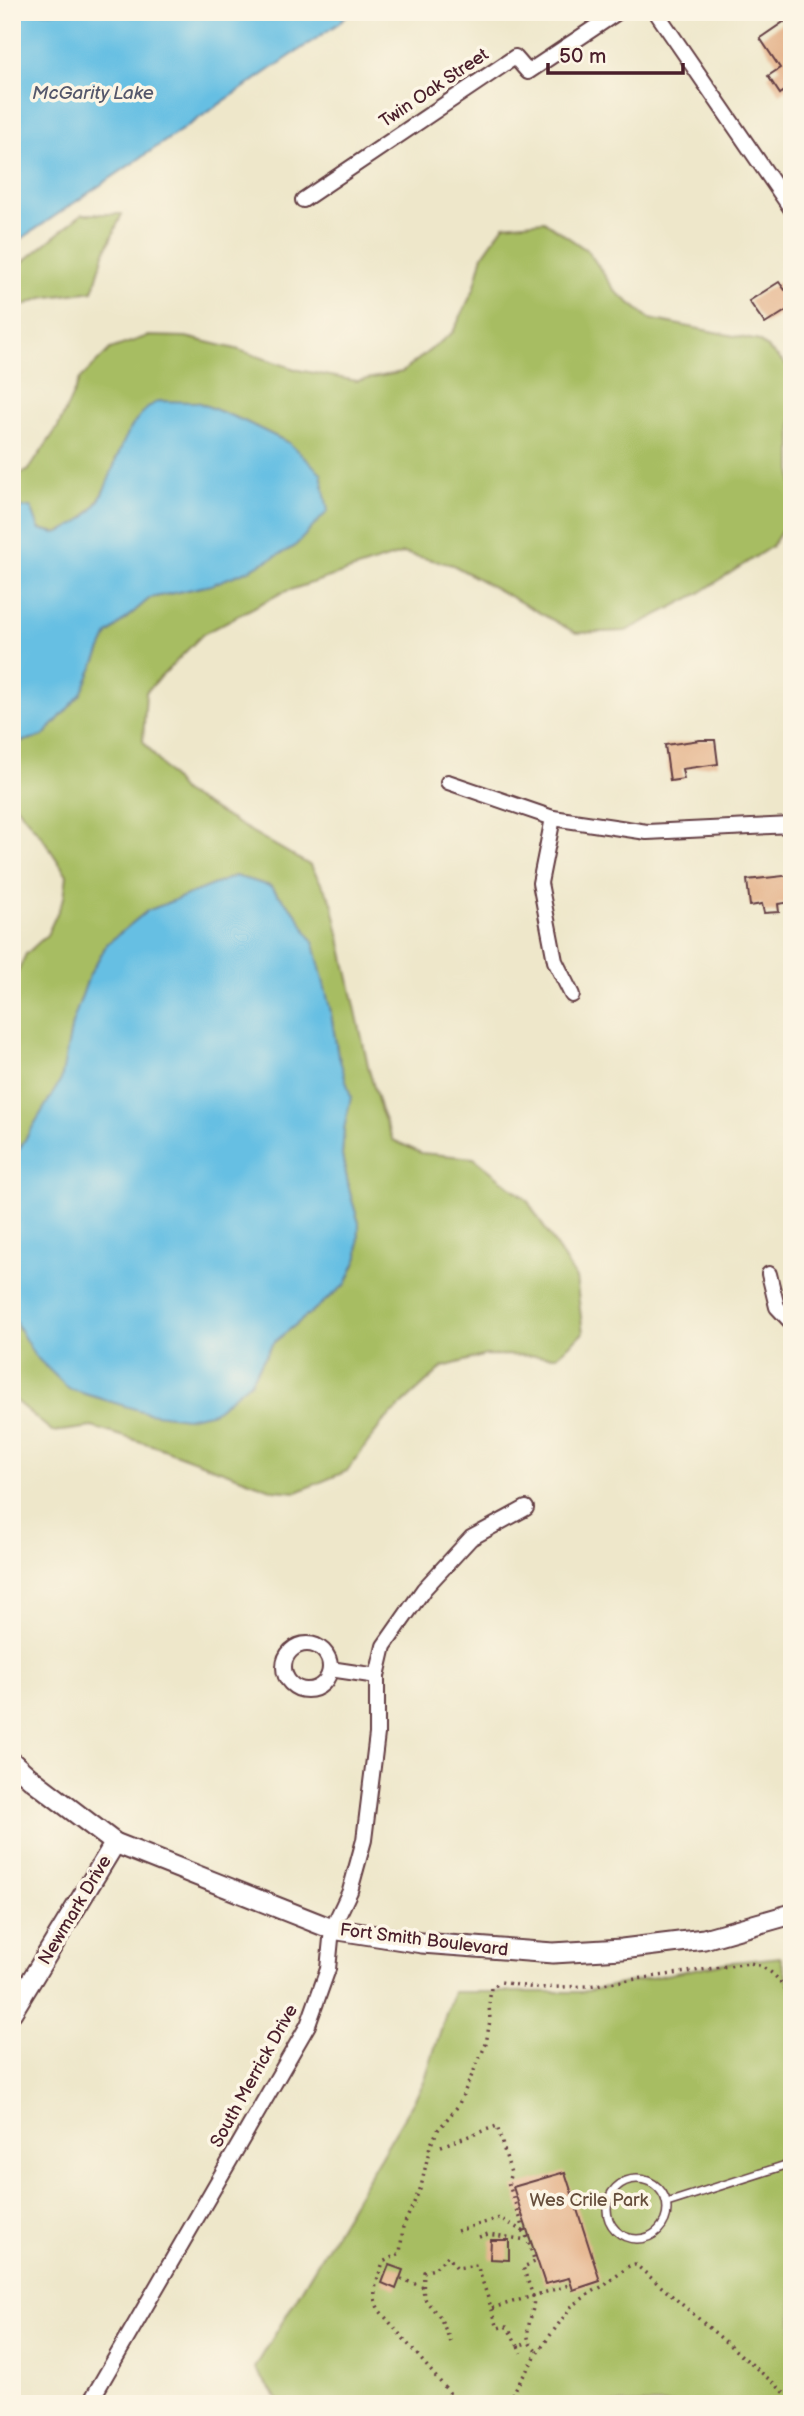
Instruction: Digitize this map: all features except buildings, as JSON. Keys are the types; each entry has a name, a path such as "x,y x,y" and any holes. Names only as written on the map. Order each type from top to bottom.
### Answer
{"street":[{"name":"Twin Oak Street","path":"303,200 515,57 528,72 618,12"},
{"path":"656,12 792,210"},
{"path":"448,782 553,818 647,832 792,825"},
{"path":"553,818 540,883 555,961 572,995"},
{"path":"769,1274 778,1307 792,1323"},
{"name":"South Merrick Drive","path":"89,2404 308,2025 328,1969 332,1929 349,1891 364,1840 377,1734 377,1676 384,1646 424,1589 471,1538 526,1508"},
{"path":"330,1669 377,1676"},
{"name":"Fort Smith Boulevard","path":"12,1762 115,1843 332,1929 422,1943 553,1953 622,1949 704,1939 792,1914"},
{"name":"Newmark Drive","path":"12,2012 115,1843"}],"lane":[{"path":"667,2203 792,2163"},
{"path":"636,2179 647,2180 656,2185 667,2203 665,2221 653,2235 644,2238 635,2239 618,2233 607,2215 607,2204 617,2186 636,2179"}],"path":[{"path":"459,2404 380,2311 375,2304 374,2292 383,2262 400,2253 403,2227 421,2187 430,2146 438,2130 458,2106 486,2044 491,1987 501,1982 535,1988 588,1986 750,1963 759,1965 780,1980 792,2001"},
{"path":"441,2146 497,2126 511,2173 508,2182 535,2262 523,2267 535,2305 528,2322 529,2342 538,2352"},
{"path":"457,2231 500,2218 525,2233"},
{"path":"479,2237 488,2234 527,2239"},
{"path":"451,2342 439,2316 425,2301 424,2287 425,2272 434,2269 448,2256 457,2268 477,2265 498,2328 509,2328 521,2353"},
{"path":"493,2404 513,2393 538,2352 571,2307 635,2264 792,2399"},
{"path":"401,2279 424,2287"},
{"path":"492,2308 569,2285"},
{"path":"518,2346 529,2342"}],"green space":[{"path":"82,214 122,214 104,254 93,291 42,298 12,310 12,271"},
{"path":"544,221 588,251 616,292 650,319 759,341 792,370 792,515 772,546 698,594 626,631 576,633 453,565 403,553 281,593 203,634 146,692 143,741 183,792 311,866 332,902 369,1070 393,1140 421,1153 474,1158 527,1200 576,1278 583,1333 557,1356 486,1355 443,1367 383,1422 347,1471 297,1492 274,1490 158,1447 92,1427 53,1432 12,1398 12,1311 17,1325 250,1382 273,1343 346,1284 358,1257 359,1223 342,1156 344,1129 337,1050 330,1008 296,913 270,886 235,876 147,911 107,944 89,976 72,1024 62,1080 12,1161 12,984 26,954 47,935 64,898 67,875 42,837 12,801 12,744 43,736 81,694 108,634 150,598 211,585 294,547 289,443 197,402 116,458 110,479 95,506 78,524 57,533 39,529 31,507 12,509 12,476 28,471 58,427 80,379 110,349 148,336 186,337 236,349 298,370 357,381 402,372 453,332 474,289 483,255 504,225"},
{"name":"Wes Crile Park","path":"780,1957 792,1992 792,2404 281,2404 255,2368 423,2085 453,1992 582,1992 724,1963"}],"water":[{"name":"McGarity Lake","path":"12,12 350,12 339,23 12,245"},
{"path":"158,401 197,402 289,443 321,473 328,511 294,547 249,570 211,585 150,598 108,634 81,694 43,736 12,744 12,509 31,507 39,529 55,533 82,520 92,510 106,487 132,426"},
{"path":"235,876 270,886 296,913 314,944 337,1050 351,1097 342,1156 359,1223 358,1257 346,1284 273,1343 250,1382 214,1412 186,1418 148,1413 69,1389 34,1355 12,1311 12,1161 61,1080 72,1024 89,976 107,944 147,911"}]}
